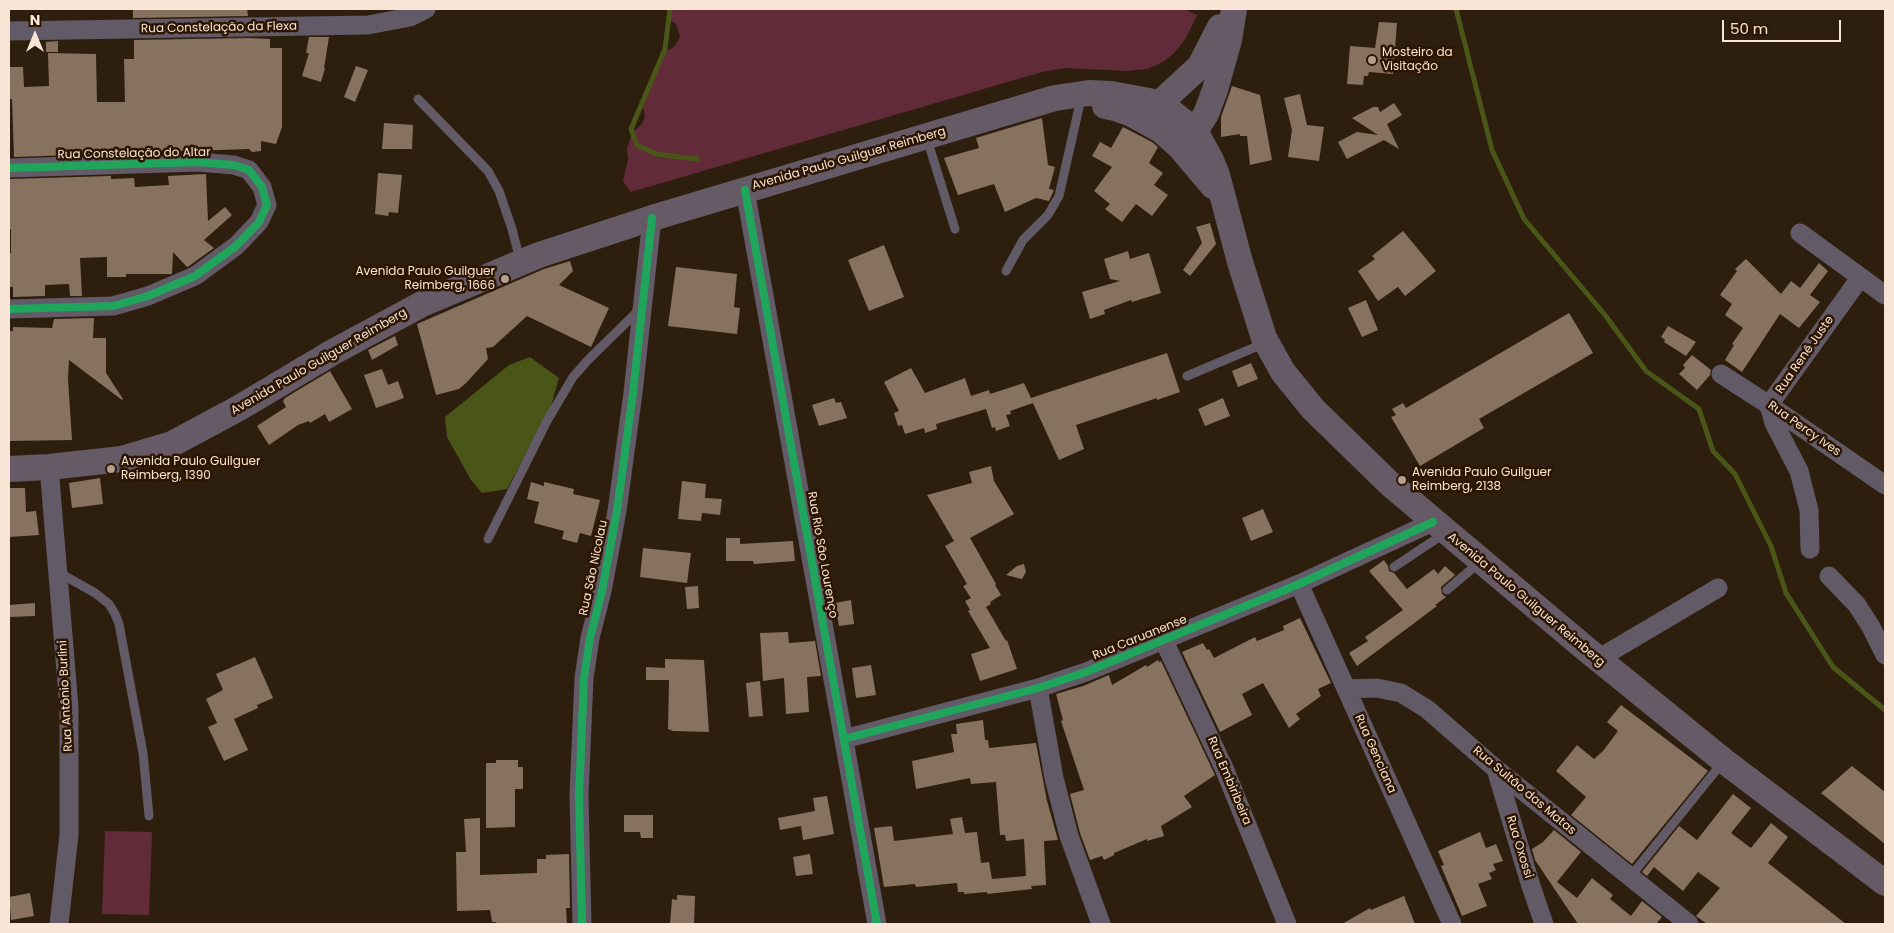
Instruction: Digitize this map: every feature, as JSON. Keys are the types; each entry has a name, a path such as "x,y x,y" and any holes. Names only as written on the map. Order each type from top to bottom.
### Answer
{"main road":[{"path":"1230,9 1200,66 1161,110 1196,131 1206,114 1215,90 1229,40 1234,9"},
{"name":"Avenida Paulo Guilguer Reimberg","path":"9,469 49,467 122,459 172,444 239,408 333,352 422,304 539,255 652,218 1054,98 1088,93 1110,94 1161,110 1196,131 1210,158 1266,343 1283,372 1312,409 1390,484 1480,562 1724,760 1885,883"},
{"name":"Avenida Paulo Guilguer Reimberg","path":"1054,98 1115,108 1132,114 1161,110"},
{"name":"Avenida Paulo Guilguer Reimberg","path":"1161,110 1223,200"}],"street":[{"name":"Rua Constelação da Flexa","path":"9,31 368,25 410,17 426,9"},
{"name":"Rua Constelação do Altar","path":"9,168 198,162 234,165 249,170 262,187 267,205 259,222 236,246 195,276 148,296 113,306 9,309"},
{"name":"Rua Rio São Lourenço","path":"745,190 877,924"},
{"name":"Rua São Nicolau","path":"582,924 579,795 584,678 590,638 602,591 617,511 643,306 652,218"},
{"path":"1800,233 1885,295"},
{"name":"Rua Renê Juste","path":"1810,549 1809,510 1804,488 1799,471 1774,423 1770,405 1860,278"},
{"name":"Rua Percy Ives","path":"1722,374 1885,485"},
{"name":"Rua Antônio Burlini","path":"49,467 69,706 69,834 58,924"},
{"name":"Rua Caruanense","path":"844,739 1038,688 1086,672 1439,527"},
{"path":"1829,576 1857,605 1885,655"},
{"name":"Rua Genciana","path":"1299,584 1452,924"},
{"path":"1598,659 1718,588"},
{"name":"Rua Embiribeira","path":"1164,641 1224,768 1288,924"},
{"path":"1038,688 1054,778 1069,836 1101,924"},
{"name":"Rua Sultão das Matas","path":"1346,690 1377,688 1401,693 1428,709 1496,769 1689,924"},
{"name":"Rua Oxossi","path":"1496,769 1544,924"}],"lane":[{"path":"418,99 488,171 499,191 521,263"},
{"path":"1006,271 1023,240 1048,215 1059,196 1080,103"},
{"path":"927,136 955,229"},
{"path":"488,540 547,421 574,377 588,360 643,306"},
{"path":"1187,376 1266,343"},
{"path":"1394,567 1439,527"},
{"path":"1447,590 1480,562"},
{"path":"58,572 95,593 109,604 119,624 143,753 149,816"},
{"path":"1630,878 1724,760"}],"shaded area":[{"path":"673,9 1184,9 1197,15 1186,38 1174,53 1163,62 1147,69 1127,71 1066,68 1042,72 631,192 623,181 628,160 627,149 632,133 642,124 645,117 643,106 650,91 654,72 665,55 664,52 674,47 680,37 676,24 670,20"},
{"path":"530,357 559,378 551,406 507,489 482,493 471,480 447,437 445,417 509,365"},
{"path":"105,831 152,832 149,915 102,914"}],"building":[{"path":"133,9 247,9 248,16 133,18"},
{"name":"Mosteiro da Visitação","path":"1379,22 1397,23 1393,74 1369,72 1368,76 1364,76 1363,85 1347,84 1350,46 1375,48"},
{"path":"309,37 329,37 321,82 302,76 309,53 306,53"},
{"path":"270,39 270,48 282,48 282,127 276,144 261,141 261,151 252,152 249,149 14,157 12,99 9,99 9,67 23,67 24,87 49,86 48,53 96,54 97,102 125,102 124,59 134,59 134,40"},
{"path":"58,41 58,52 46,52 46,42"},
{"path":"356,66 368,70 355,102 344,97"},
{"path":"1232,86 1260,95 1272,160 1250,165 1247,136 1240,136 1240,134 1221,137 1221,117"},
{"path":"1300,94 1307,125 1324,127 1319,161 1288,157 1292,130 1284,98"},
{"path":"1394,103 1402,115 1387,124 1399,149 1384,140 1347,159 1338,142 1357,132 1378,135 1352,118 1373,107 1378,107 1380,112"},
{"path":"1042,118 1048,165 1055,167 1049,189 1054,190 1049,201 1036,198 1005,212 994,184 958,195 944,158 979,148 976,138"},
{"path":"384,123 413,125 412,149 382,149"},
{"path":"1123,127 1158,147 1149,163 1163,173 1154,185 1168,195 1152,216 1136,204 1122,222 1105,209 1110,204 1094,191 1112,167 1092,156 1100,142 1111,148"},
{"path":"378,173 402,175 398,213 389,212 388,216 375,214"},
{"path":"206,174 208,221 225,207 232,215 204,240 214,248 189,266 187,267 173,252 172,274 126,274 126,277 107,277 107,257 80,258 82,296 70,296 69,284 45,285 45,296 13,297 13,287 9,287 11,229 9,229 9,179 111,176 111,179 134,178 135,187 169,185 168,176"},
{"path":"1210,223 1216,244 1190,276 1183,270 1202,243 1196,227"},
{"path":"1403,231 1436,271 1405,296 1398,287 1378,301 1358,271 1375,259 1372,256"},
{"path":"884,245 904,297 869,311 848,260"},
{"path":"1128,251 1130,259 1149,253 1161,293 1132,302 1131,300 1104,310 1105,314 1090,319 1082,292 1120,281 1110,279 1104,259"},
{"path":"1746,259 1781,294 1791,281 1800,288 1819,263 1828,271 1810,295 1820,302 1799,328 1780,314 1742,372 1725,360 1734,345 1732,344 1743,328 1725,315 1732,304 1720,295 1737,271 1735,269"},
{"path":"570,261 573,271 559,285 609,308 591,347 527,316 493,347 486,348 488,359 466,383 459,389 436,395 417,324 544,269"},
{"path":"676,267 737,274 734,307 740,308 737,334 668,326"},
{"path":"1366,300 1378,330 1362,337 1348,308"},
{"path":"1569,313 1593,353 1479,419 1484,428 1420,466 1391,417 1396,415 1392,409 1403,403 1406,408"},
{"path":"94,318 93,338 106,338 106,373 123,399 69,360 68,379 72,440 9,441 9,331 13,331 13,327 52,328 54,319"},
{"path":"1668,326 1696,342 1686,356 1664,342 1665,340 1661,337"},
{"path":"395,336 398,345 372,360 368,350"},
{"path":"1167,353 1180,392 1076,425 1084,449 1059,460 1033,403 1010,411 1011,414 1006,415 1010,426 996,431 995,427 992,428 986,409 936,424 937,429 925,433 924,428 905,434 902,425 898,426 894,413 899,411 884,382 911,368 925,393 965,378 971,396 989,390 990,394 1024,383 1031,398"},
{"path":"1692,355 1711,370 1710,375 1697,390 1679,374 1685,368 1683,365"},
{"path":"1251,363 1258,379 1238,387 1232,371"},
{"path":"382,369 388,385 398,381 404,398 376,408 364,375"},
{"path":"330,371 352,409 329,422 325,414 310,423 309,421 298,425 269,445 257,426 286,407 283,401 285,398"},
{"path":"834,398 836,403 841,402 847,418 819,426 812,405"},
{"path":"1223,398 1230,416 1205,426 1198,409"},
{"path":"991,466 994,481 1014,514 970,538 1001,595 986,607 1007,640 1017,669 980,681 971,654 990,648 968,611 970,610 965,601 971,598 963,586 967,584 945,546 954,541 927,495 972,483 969,472"},
{"path":"100,478 103,504 72,508 69,483"},
{"path":"682,481 706,484 705,498 722,499 720,515 702,513 701,521 678,519"},
{"path":"531,482 544,486 544,482 574,489 573,494 600,500 591,536 580,533 577,543 562,539 564,531 534,523 539,502 527,499"},
{"path":"10,488 25,488 26,512 36,511 39,535 9,537"},
{"path":"1263,509 1273,532 1251,541 1242,518"},
{"path":"726,538 740,538 740,544 793,541 795,561 754,564 753,561 726,561"},
{"path":"643,548 691,553 687,583 640,577"},
{"path":"1384,560 1389,571 1394,573 1407,589 1434,569 1438,574 1445,566 1455,575 1441,587 1442,594 1446,597 1435,605 1437,606 1357,666 1349,653 1368,641 1365,637 1403,610 1369,571"},
{"path":"1024,564 1026,572 1022,579 1006,575 1017,566"},
{"path":"698,586 699,608 687,609 685,587"},
{"path":"851,600 854,624 839,626 835,603"},
{"path":"35,603 35,616 9,617 9,605"},
{"path":"1300,618 1331,683 1318,689 1321,696 1296,714 1300,719 1289,728 1263,683 1242,694 1252,715 1220,732 1182,652 1203,643 1214,658 1255,637 1257,641 1284,630 1283,626"},
{"path":"788,632 789,643 815,641 821,676 807,677 809,712 786,714 784,678 763,681 760,633"},
{"path":"255,657 273,698 257,705 258,708 234,719 248,750 224,761 208,727 217,723 206,699 223,690 216,674"},
{"path":"665,659 704,660 709,732 673,731 668,729 669,680 646,680 646,667 665,668"},
{"path":"1158,660 1159,662 1161,661 1215,775 1184,796 1192,807 1161,826 1164,836 1147,841 1147,839 1114,853 1114,855 1104,860 1102,856 1090,860 1080,833 1070,794 1084,790 1061,721 1063,720 1056,694 1083,686 1109,675 1112,685"},
{"path":"871,665 876,695 856,698 852,668"},
{"path":"760,681 763,716 749,717 746,683"},
{"path":"1621,705 1708,771 1632,864 1571,815 1586,797 1556,771 1577,745 1594,759 1603,751 1618,731 1607,722"},
{"path":"983,720 985,740 988,740 989,748 1036,743 1047,801 1058,840 1044,841 1046,885 1031,886 1032,889 987,894 987,892 964,894 964,892 958,892 957,883 916,887 915,884 884,887 874,828 892,826 894,841 953,834 950,819 962,817 965,833 977,832 981,863 989,862 992,879 1026,876 1024,839 1006,841 1005,835 1000,835 996,782 971,784 970,778 916,789 912,761 954,752 951,734 957,734 956,724"},
{"path":"496,760 518,760 518,767 523,767 523,789 515,789 515,827 486,828 486,763 496,763"},
{"path":"1852,766 1885,792 1885,844 1821,793"},
{"path":"1733,794 1751,808 1731,833 1751,848 1771,823 1788,837 1768,863 1846,924 1707,924 1696,916 1720,888 1698,872 1683,891 1654,867 1647,876 1642,872 1679,826 1697,840"},
{"path":"827,796 834,834 803,840 801,826 780,830 778,818 815,811 813,798"},
{"path":"624,815 653,815 653,838 641,838 640,832 624,832"},
{"path":"480,818 480,875 537,873 537,859 546,859 546,855 569,854 570,908 566,908 567,924 497,924 492,922 490,910 457,911 456,852 466,852 464,819"},
{"path":"1554,830 1581,852 1557,882 1577,898 1592,878 1613,895 1610,899 1631,916 1642,901 1662,917 1656,924 1578,924 1535,860 1532,849 1543,842"},
{"path":"1480,832 1486,848 1496,844 1503,861 1493,864 1496,870 1489,873 1492,879 1478,884 1487,906 1462,916 1441,866 1444,865 1438,851"},
{"path":"810,854 813,874 796,876 793,857"},
{"path":"30,893 34,916 11,920 9,897"},
{"path":"677,895 695,896 694,924 670,924 672,899 677,900"},
{"path":"1404,896 1415,924 1342,924 1370,908 1371,910"}],"waterway":[{"path":"670,9 665,49 631,129 637,145 656,154 697,159"},
{"path":"1456,9 1492,150 1524,219 1605,315 1646,371 1699,409 1713,451 1735,474 1771,546 1786,593 1833,667 1885,710"}],"cycle path":[{"path":"9,168 198,162 234,165 249,170 262,187 267,205 259,222 236,246 195,276 148,296 113,306 9,309"},
{"path":"745,190 877,924"},
{"path":"582,924 579,795 584,678 590,638 602,591 617,511 633,393 652,218"},
{"path":"844,739 1038,688 1086,672 1299,584 1433,522"}],"place":[{"name":"Mosteiro da Visitação","path":"1372,60"},
{"name":"Avenida Paulo Guilguer Reimberg, 1666","path":"505,279"},
{"name":"Avenida Paulo Guilguer Reimberg, 1390","path":"111,469"},
{"name":"Avenida Paulo Guilguer Reimberg, 2138","path":"1402,480"}]}
